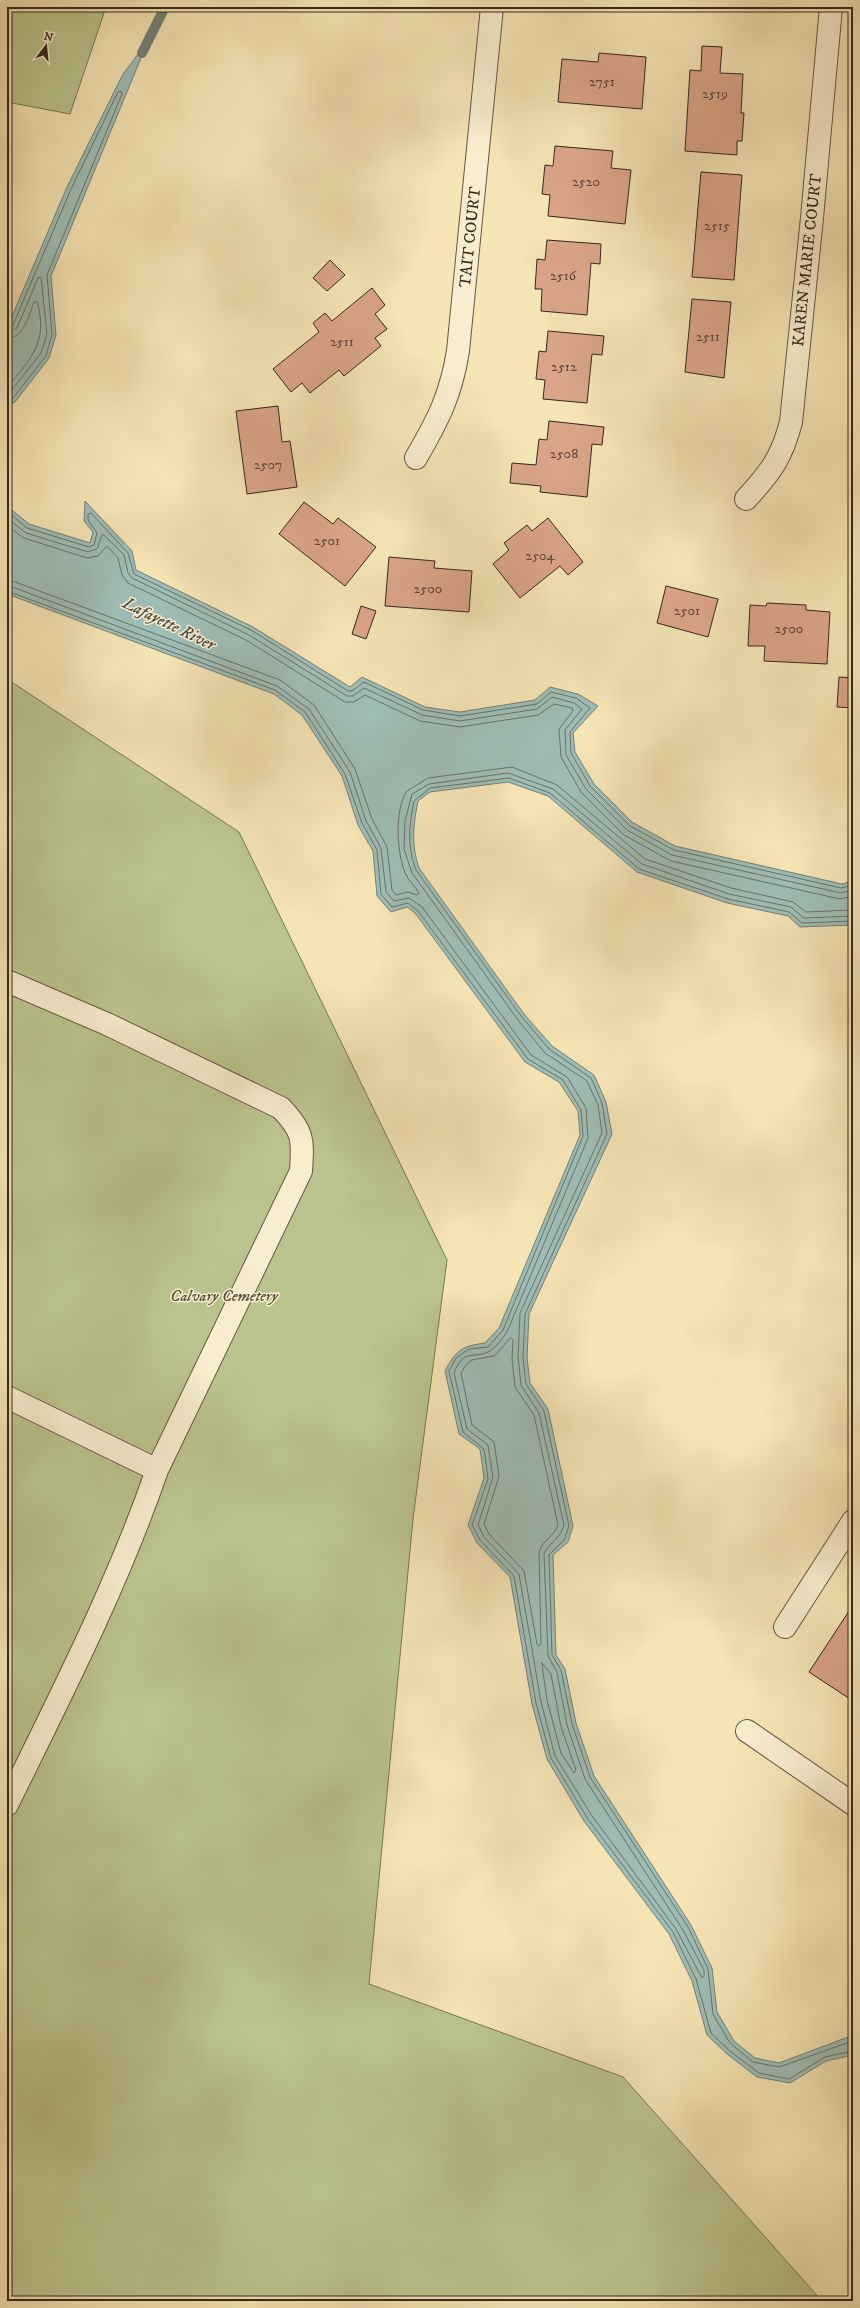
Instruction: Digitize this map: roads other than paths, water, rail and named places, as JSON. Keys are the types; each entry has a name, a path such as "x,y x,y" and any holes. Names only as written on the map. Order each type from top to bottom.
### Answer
{"street":[{"name":"TAIT COURT","path":"416,458 439,419 454,377 458,351 492,7"},
{"name":"KAREN MARIE COURT","path":"746,499 769,475 784,447 791,422 812,218 831,7"},
{"path":"7,981 107,1024 281,1108 296,1124 303,1143 301,1172 157,1470 140,1520 80,1655 7,1805"},
{"path":"7,1397 157,1470"},
{"path":"785,1626 853,1521"},
{"path":"747,1731 853,1804"}],"water":[{"path":"148,41 51,276 56,335 49,358 15,402 7,406 7,328 67,187 123,74"},
{"name":"Lafayette River","path":"85,501 132,551 136,570 253,627 350,687 362,677 425,707 460,712 535,700 550,687 578,694 598,706 573,733 575,752 594,784 632,822 675,846 842,884 853,881 853,925 800,927 788,916 727,903 637,872 548,796 508,782 430,792 418,801 415,819 414,843 419,868 524,1014 552,1046 594,1075 606,1102 612,1134 529,1314 527,1358 530,1383 548,1409 573,1526 568,1542 553,1555 556,1655 565,1669 576,1723 594,1776 691,1925 712,1968 717,2012 734,2041 755,2058 779,2063 848,2037 853,2037 853,2055 826,2061 790,2083 757,2077 727,2054 707,2035 692,1981 669,1934 584,1821 547,1759 532,1704 510,1577 477,1543 468,1525 484,1478 480,1449 459,1434 445,1371 460,1350 485,1343 499,1328 580,1135 578,1111 559,1082 525,1062 415,913 407,907 391,912 377,896 373,851 358,825 342,776 302,715 274,694 7,594 7,506 29,524 90,543 93,532 84,521"}],"waterway":[{"path":"142,53 165,7"}],"park label":[{"name":"Calvary Cemetery","path":"224,1296"}]}
